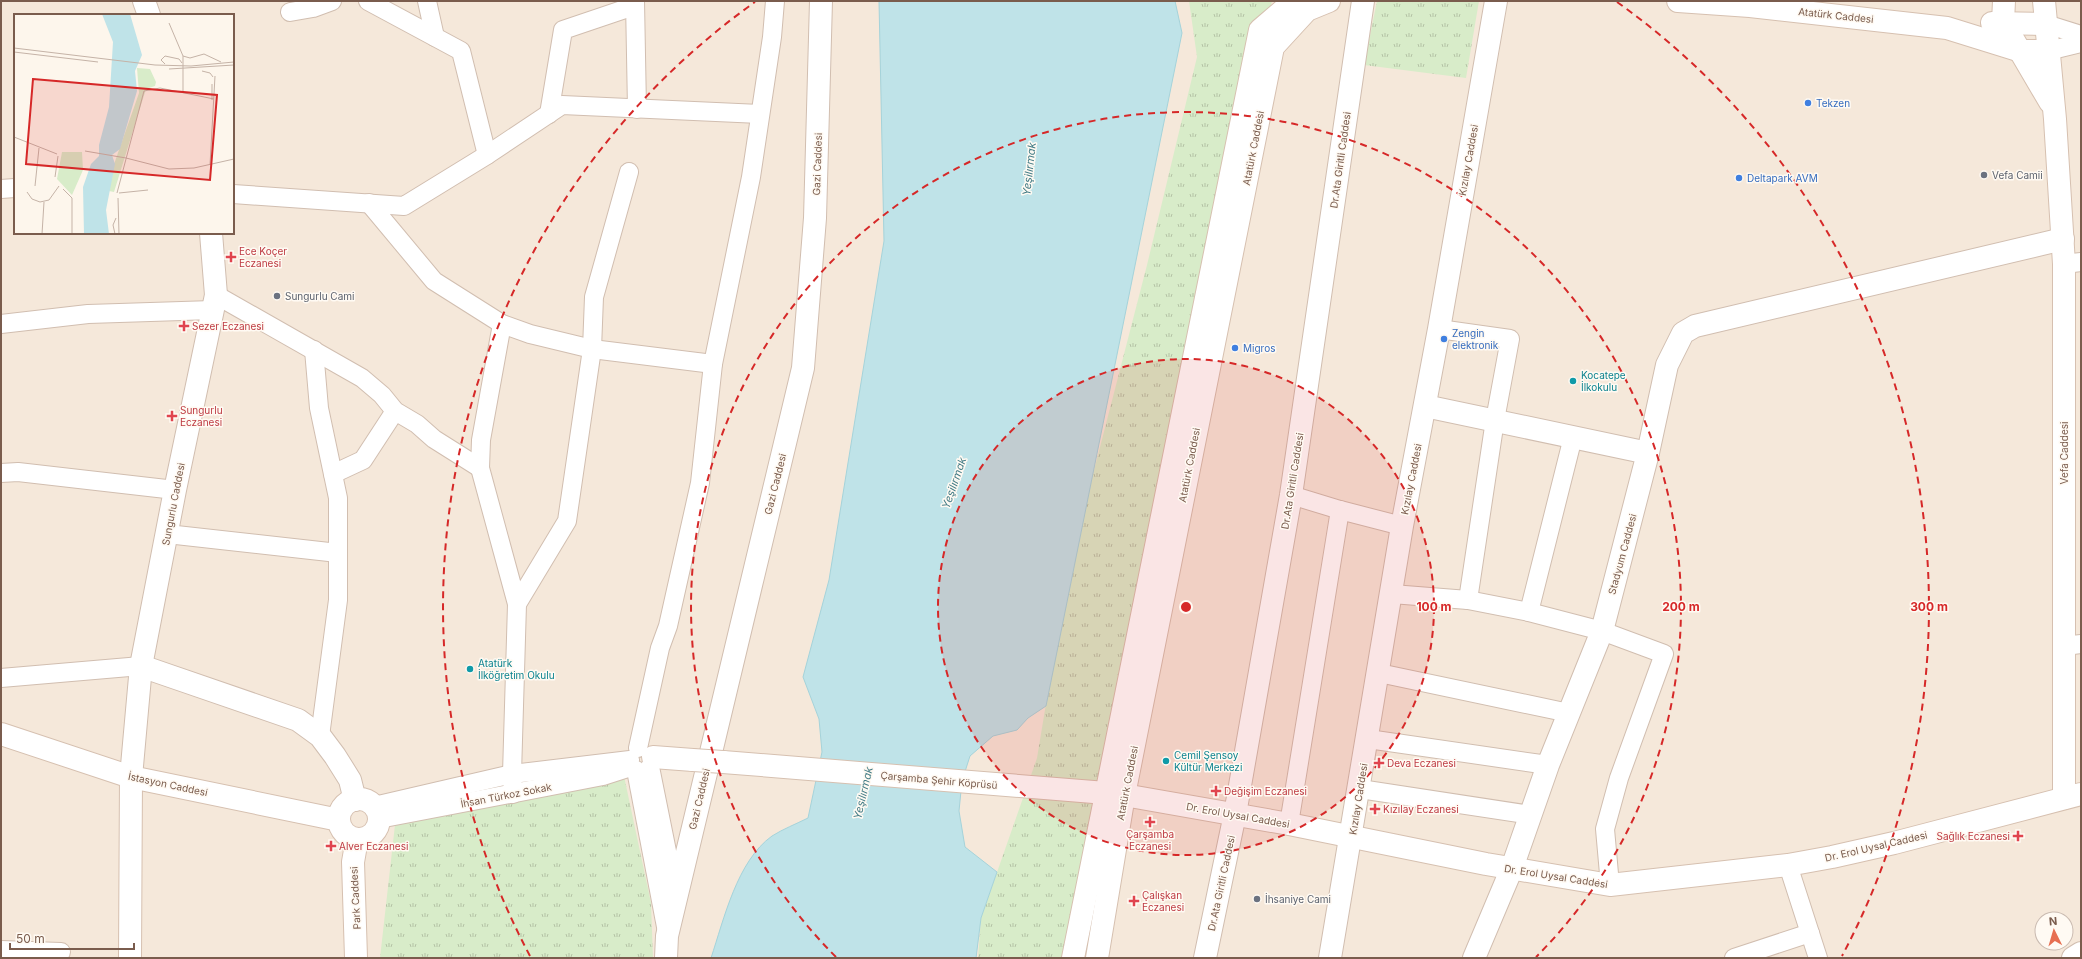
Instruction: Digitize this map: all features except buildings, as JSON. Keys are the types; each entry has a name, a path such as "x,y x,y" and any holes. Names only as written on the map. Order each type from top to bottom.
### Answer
{"main road":[{"path":"144,1 149,14"},
{"name":"Gazi Caddesi","path":"666,958 667,936 802,368 815,218 821,1"},
{"name":"Atatürk Caddesi","path":"1097,958 1115,794 1260,30 1294,1"},
{"name":"Atatürk Caddesi","path":"1073,958 1115,794 1273,47 1307,10 1329,1"},
{"name":"Dr.Ata Giritli Caddesi","path":"1205,958 1235,814 1291,495 1363,1"},
{"name":"Kızılay Caddesi","path":"1330,958 1352,838 1402,526 1439,329 1496,1"},
{"name":"Atatürk Caddesi","path":"1686,1 1750,6 1947,28"},
{"path":"2004,1 2003,22 2054,108"},
{"name":"Vefa Caddesi","path":"2044,1 2054,108 2063,239 2073,263 2073,796"},
{"path":"1947,28 2003,22 2046,24"},
{"path":"1947,28 2021,51 2048,51"},
{"name":"Sungurlu Caddesi","path":"130,958 131,777 141,666 175,490 214,302 211,234"},
{"name":"Stadyum Caddesi","path":"1474,958 1512,868 1548,765 1602,631 1648,454 1668,365 1683,333 1695,326 2063,239"},
{"path":"1425,406 1648,454"},
{"path":"141,666 298,720 320,736 370,808 375,831 370,836 357,839 345,833 339,820 344,807 370,808"},
{"name":"İstasyon Caddesi","path":"1,734 131,777 339,820"},
{"name":"Çarşamba Şehir Köprüsü","path":"641,760 693,760 723,762 1115,794"},
{"name":"Dr. Erol Uysal Caddesi","path":"1115,794 1289,824 1352,838 1610,886 1788,865 1894,843 2073,796"},
{"name":"Park Caddesi","path":"356,958 353,862 357,839"},
{"path":"2073,958 2081,953"}],"street":[{"path":"290,12 313,8 332,1"},
{"path":"368,1 461,51 487,155"},
{"path":"427,1 435,37"},
{"path":"667,936 641,760 670,648 668,626 700,483 713,364 751,177 772,38 775,1"},
{"path":"549,114 563,30 634,3 637,109"},
{"path":"2046,24 2081,35"},
{"path":"2048,51 2081,43"},
{"path":"234,194 370,202 404,206 487,155 562,105 760,114"},
{"path":"517,604 567,521 592,349 594,297 629,172"},
{"path":"1,189 14,188"},
{"path":"370,202 434,280 502,324 530,334 592,349 713,364"},
{"path":"1,324 214,302 314,350 362,378 382,395 395,411 417,424 434,439 480,468"},
{"path":"502,324 481,440 480,468 517,604 512,774 513,794"},
{"path":"1439,329 1510,339 1495,420 1468,600"},
{"path":"314,350 319,408 338,498 338,600 320,736"},
{"path":"333,474 363,460 395,411"},
{"path":"1529,612 1573,437"},
{"path":"1,473 18,472 175,490"},
{"path":"1291,495 1340,510 1402,526"},
{"path":"1289,824 1340,510"},
{"path":"167,534 338,554"},
{"path":"1392,594 1468,600 1529,612 1602,631 1664,654 1619,778 1605,829 1610,886"},
{"path":"1,678 141,666"},
{"path":"1379,673 1569,712"},
{"path":"1368,739 1548,765"},
{"path":"641,760 676,897"},
{"path":"370,808 512,774 641,760"},
{"name":"İhsan Türkoz Sokak","path":"370,808 513,794 603,776 641,760"},
{"path":"1360,789 1530,814"},
{"path":"1788,865 1818,958"},
{"path":"1734,958 1810,932"},
{"path":"1,950 62,952"}],"shaded area":[{"path":"1,1 2081,1 2081,958 1,958"}],"green space":[{"path":"1189,1 1272,1 1185,381 1065,958 978,958 981,918 1037,758 1068,571 1147,265 1197,57"},
{"path":"1377,1 1479,1 1466,78 1364,65"},
{"path":"624,776 651,903 653,958 380,958 398,798"}],"water":[{"name":"Yeşilırmak","path":"879,1 1175,1 1182,33 1046,706 1028,718 1017,730 993,736 970,756 962,781 959,811 965,847 997,872 981,918 976,958 711,958 733,892 750,860 760,847 772,836 808,818 822,752 819,719 803,677 829,580 884,241"}],"place":[{"name":"Tekzen","path":"1808,103"},
{"name":"Vefa Camii","path":"1984,175"},
{"name":"Deltapark AVM","path":"1739,178"},
{"name":"Ece Koçer Eczanesi","path":"231,257"},
{"name":"Sungurlu Cami","path":"277,296"},
{"name":"Sezer Eczanesi","path":"184,326"},
{"name":"Zengin elektronik","path":"1444,339"},
{"name":"Migros","path":"1235,348"},
{"name":"Kocatepe İlkokulu","path":"1573,381"},
{"name":"Sungurlu Eczanesi","path":"172,416"},
{"name":"Atatürk İlköğretim Okulu","path":"470,669"},
{"name":"Cemil Şensoy Kültür Merkezi","path":"1166,761"},
{"name":"Deva Eczanesi","path":"1379,763"},
{"name":"Değişim Eczanesi","path":"1216,791"},
{"name":"Kızılay Eczanesi","path":"1375,809"},
{"name":"Çarşamba Eczanesi","path":"1150,822"},
{"name":"Sağlık Eczanesi","path":"2018,836"},
{"name":"Alver Eczanesi","path":"331,846"},
{"name":"İhsaniye Cami","path":"1257,899"},
{"name":"Çalışkan Eczanesi","path":"1134,901"}]}
